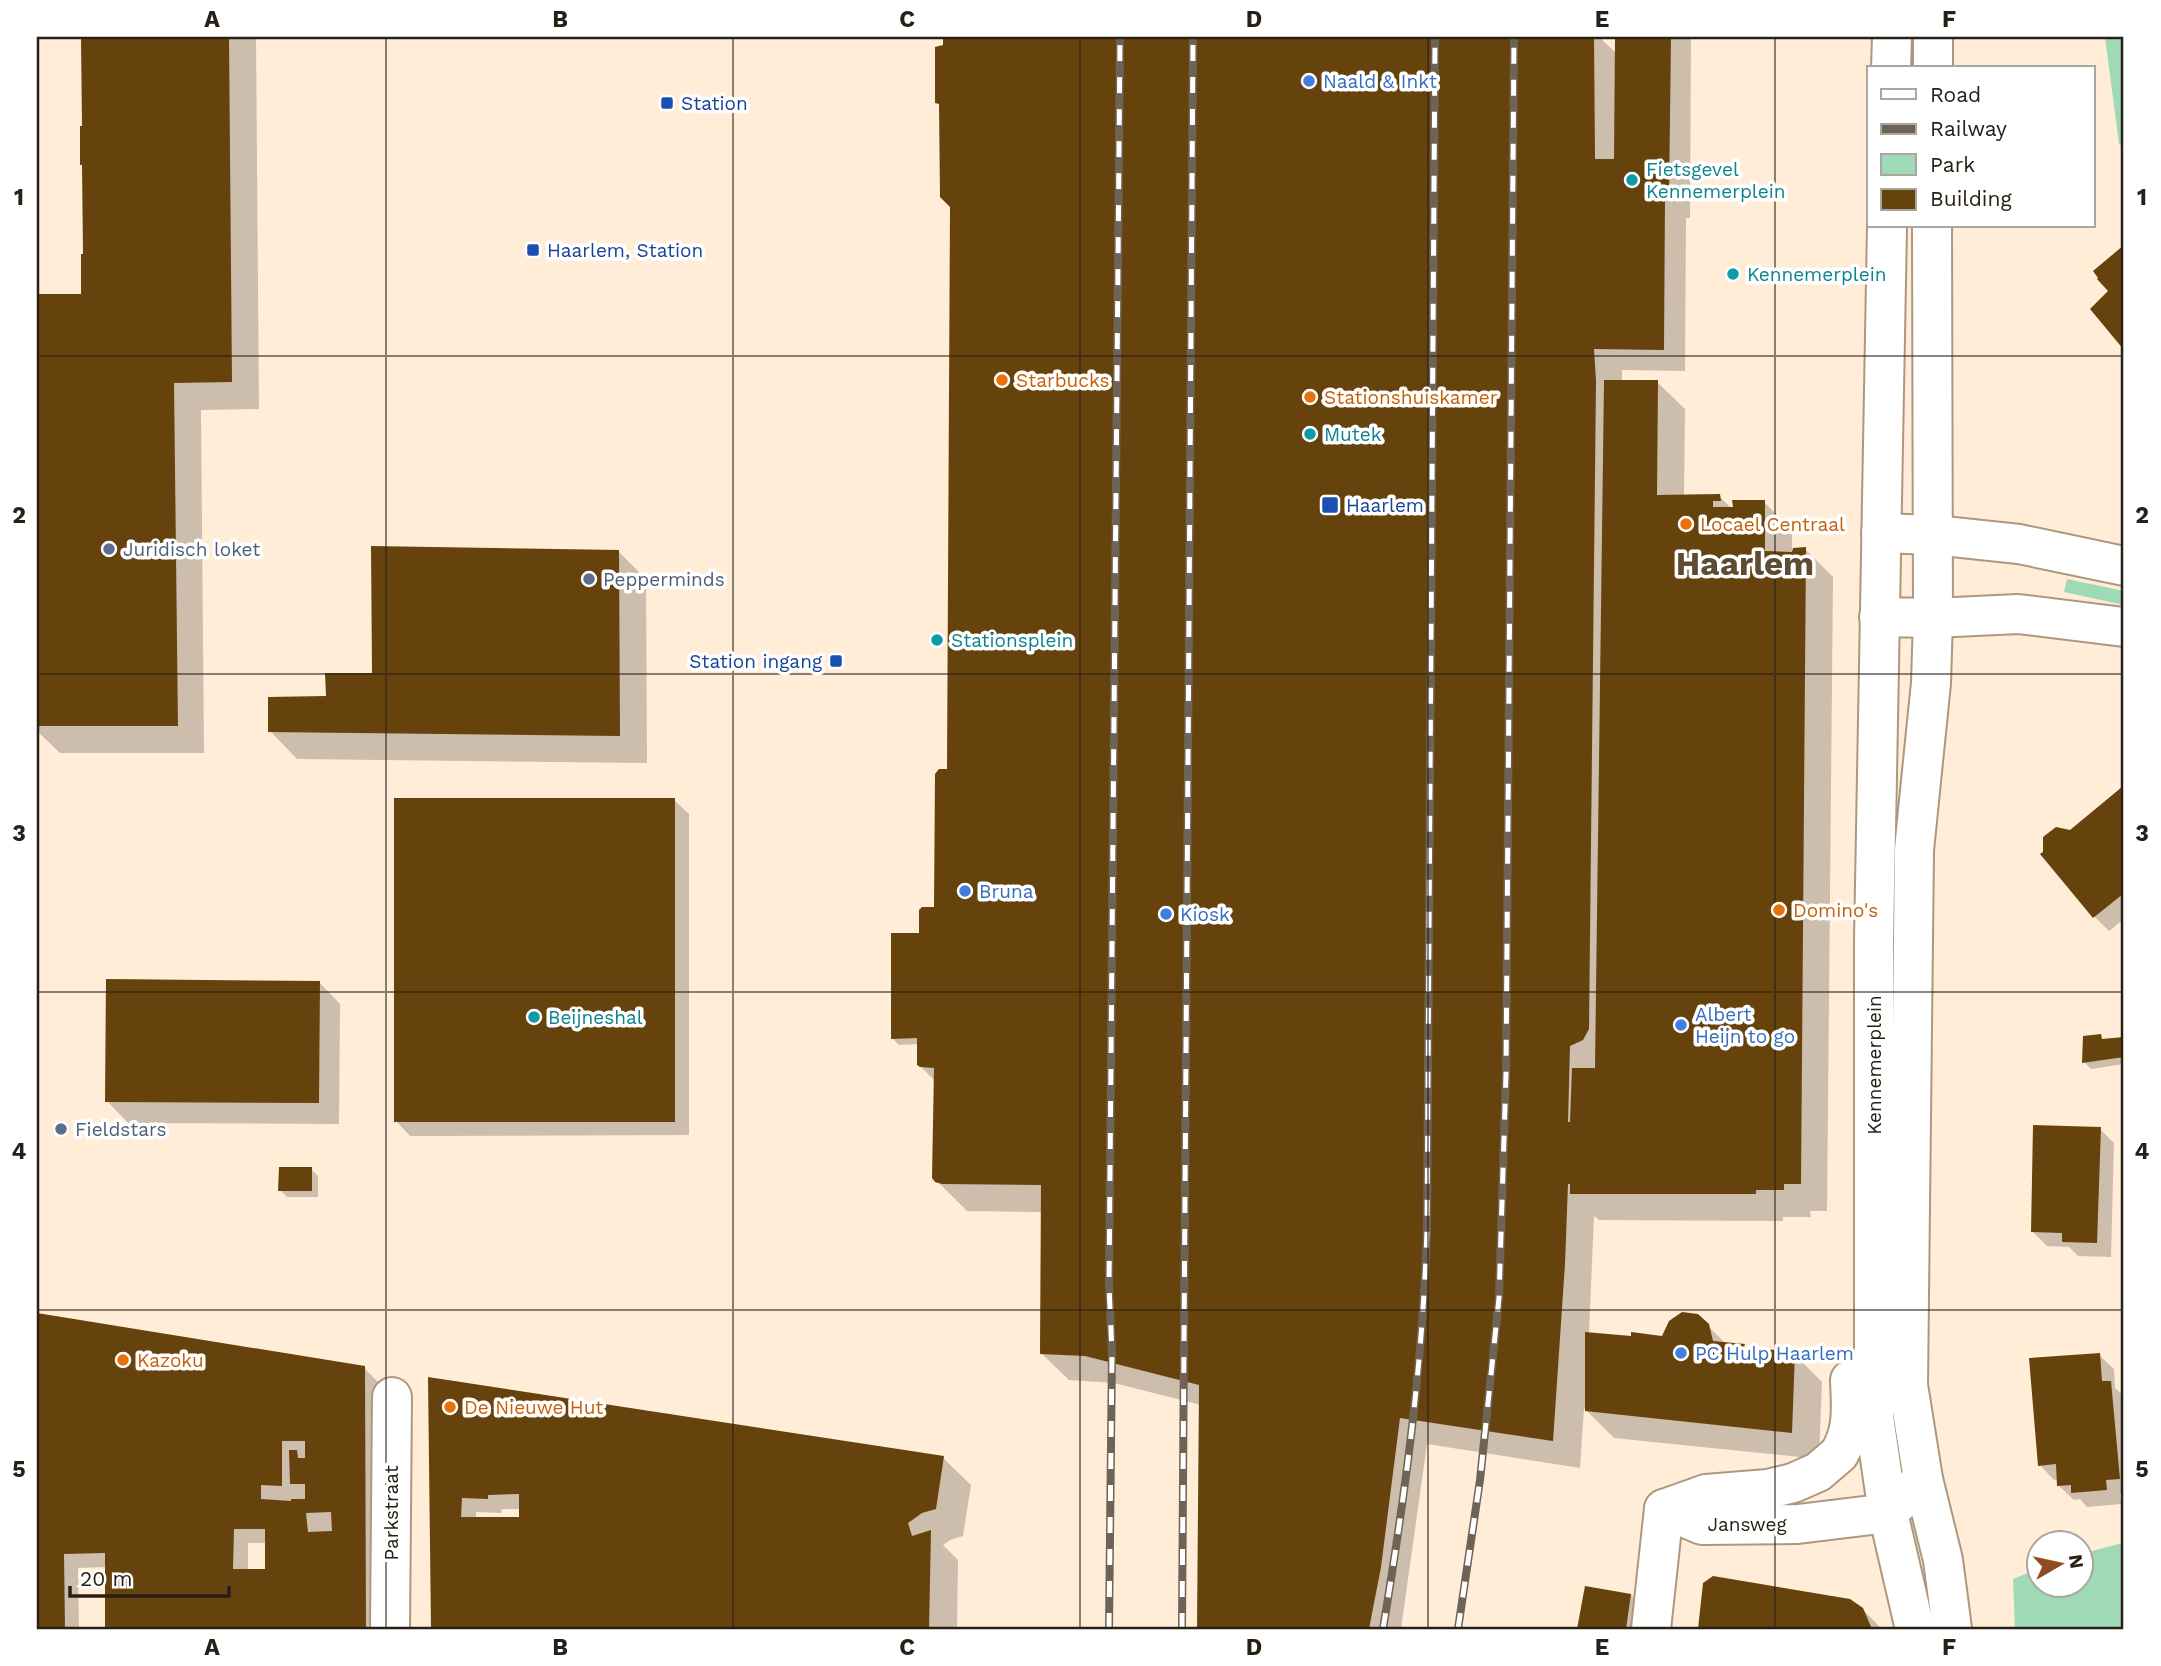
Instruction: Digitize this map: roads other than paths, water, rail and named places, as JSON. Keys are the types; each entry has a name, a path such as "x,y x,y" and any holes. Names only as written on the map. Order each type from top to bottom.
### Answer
{"main road":[{"path":"1891,66 1892,37"},
{"path":"1933,37 1933,66"},
{"name":"Kennemerplein","path":"1887,228 1874,940 1874,1417 1888,1513 1915,1629"},
{"name":"Kennemerplein","path":"1932,228 1933,618 1931,683 1914,850 1908,1385 1923,1479 1943,1560 1952,1629"},
{"path":"1881,533 1934,535 2019,544 2124,566"},
{"path":"1879,617 1933,618 2018,614 2124,627"},
{"name":"Jansweg","path":"1664,1509 1706,1494 1768,1489 1793,1483 1818,1472 1839,1454 1847,1440 1851,1421 1850,1273 1874,1242"},
{"name":"Parkstraat","path":"390,1629 392,1396"},
{"path":"1888,1513 1923,1479"},
{"path":"1651,1629 1664,1509"},
{"name":"Jansweg","path":"1664,1509 1702,1525 1798,1524 1888,1513"}],"railway":[{"path":"1109,1629 1112,1352 1109,1286 1120,37"},
{"path":"1182,1629 1193,37"},
{"path":"1383,1629 1412,1429 1422,1329 1427,1229 1435,37"},
{"path":"1458,1629 1480,1480 1499,1298 1506,1074 1514,37"}],"place":[{"name":"Naald & Inkt","path":"1309,81"},
{"name":"Station","path":"667,103"},
{"name":"Fietsgevel Kennemerplein","path":"1632,180"},
{"name":"Haarlem, Station","path":"533,250"},
{"name":"Kennemerplein","path":"1733,274"},
{"name":"Starbucks","path":"1002,380"},
{"name":"Stationshuiskamer","path":"1310,397"},
{"name":"Mutek","path":"1310,434"},
{"name":"Haarlem","path":"1330,505"},
{"name":"Locael Centraal","path":"1686,524"},
{"name":"Juridisch loket","path":"109,549"},
{"name":"Pepperminds","path":"589,579"},
{"name":"Stationsplein","path":"937,640"},
{"name":"Station ingang","path":"836,661"},
{"name":"Bruna","path":"965,891"},
{"name":"Domino's","path":"1779,910"},
{"name":"Kiosk","path":"1166,914"},
{"name":"Beijneshal","path":"534,1017"},
{"name":"Albert Heijn to go","path":"1681,1025"},
{"name":"Fieldstars","path":"61,1129"},
{"name":"PC Hulp Haarlem","path":"1681,1353"},
{"name":"Kazoku","path":"123,1360"},
{"name":"De Nieuwe Hut","path":"450,1407"}],"district":[{"name":"Haarlem","path":"1745,563"}]}
